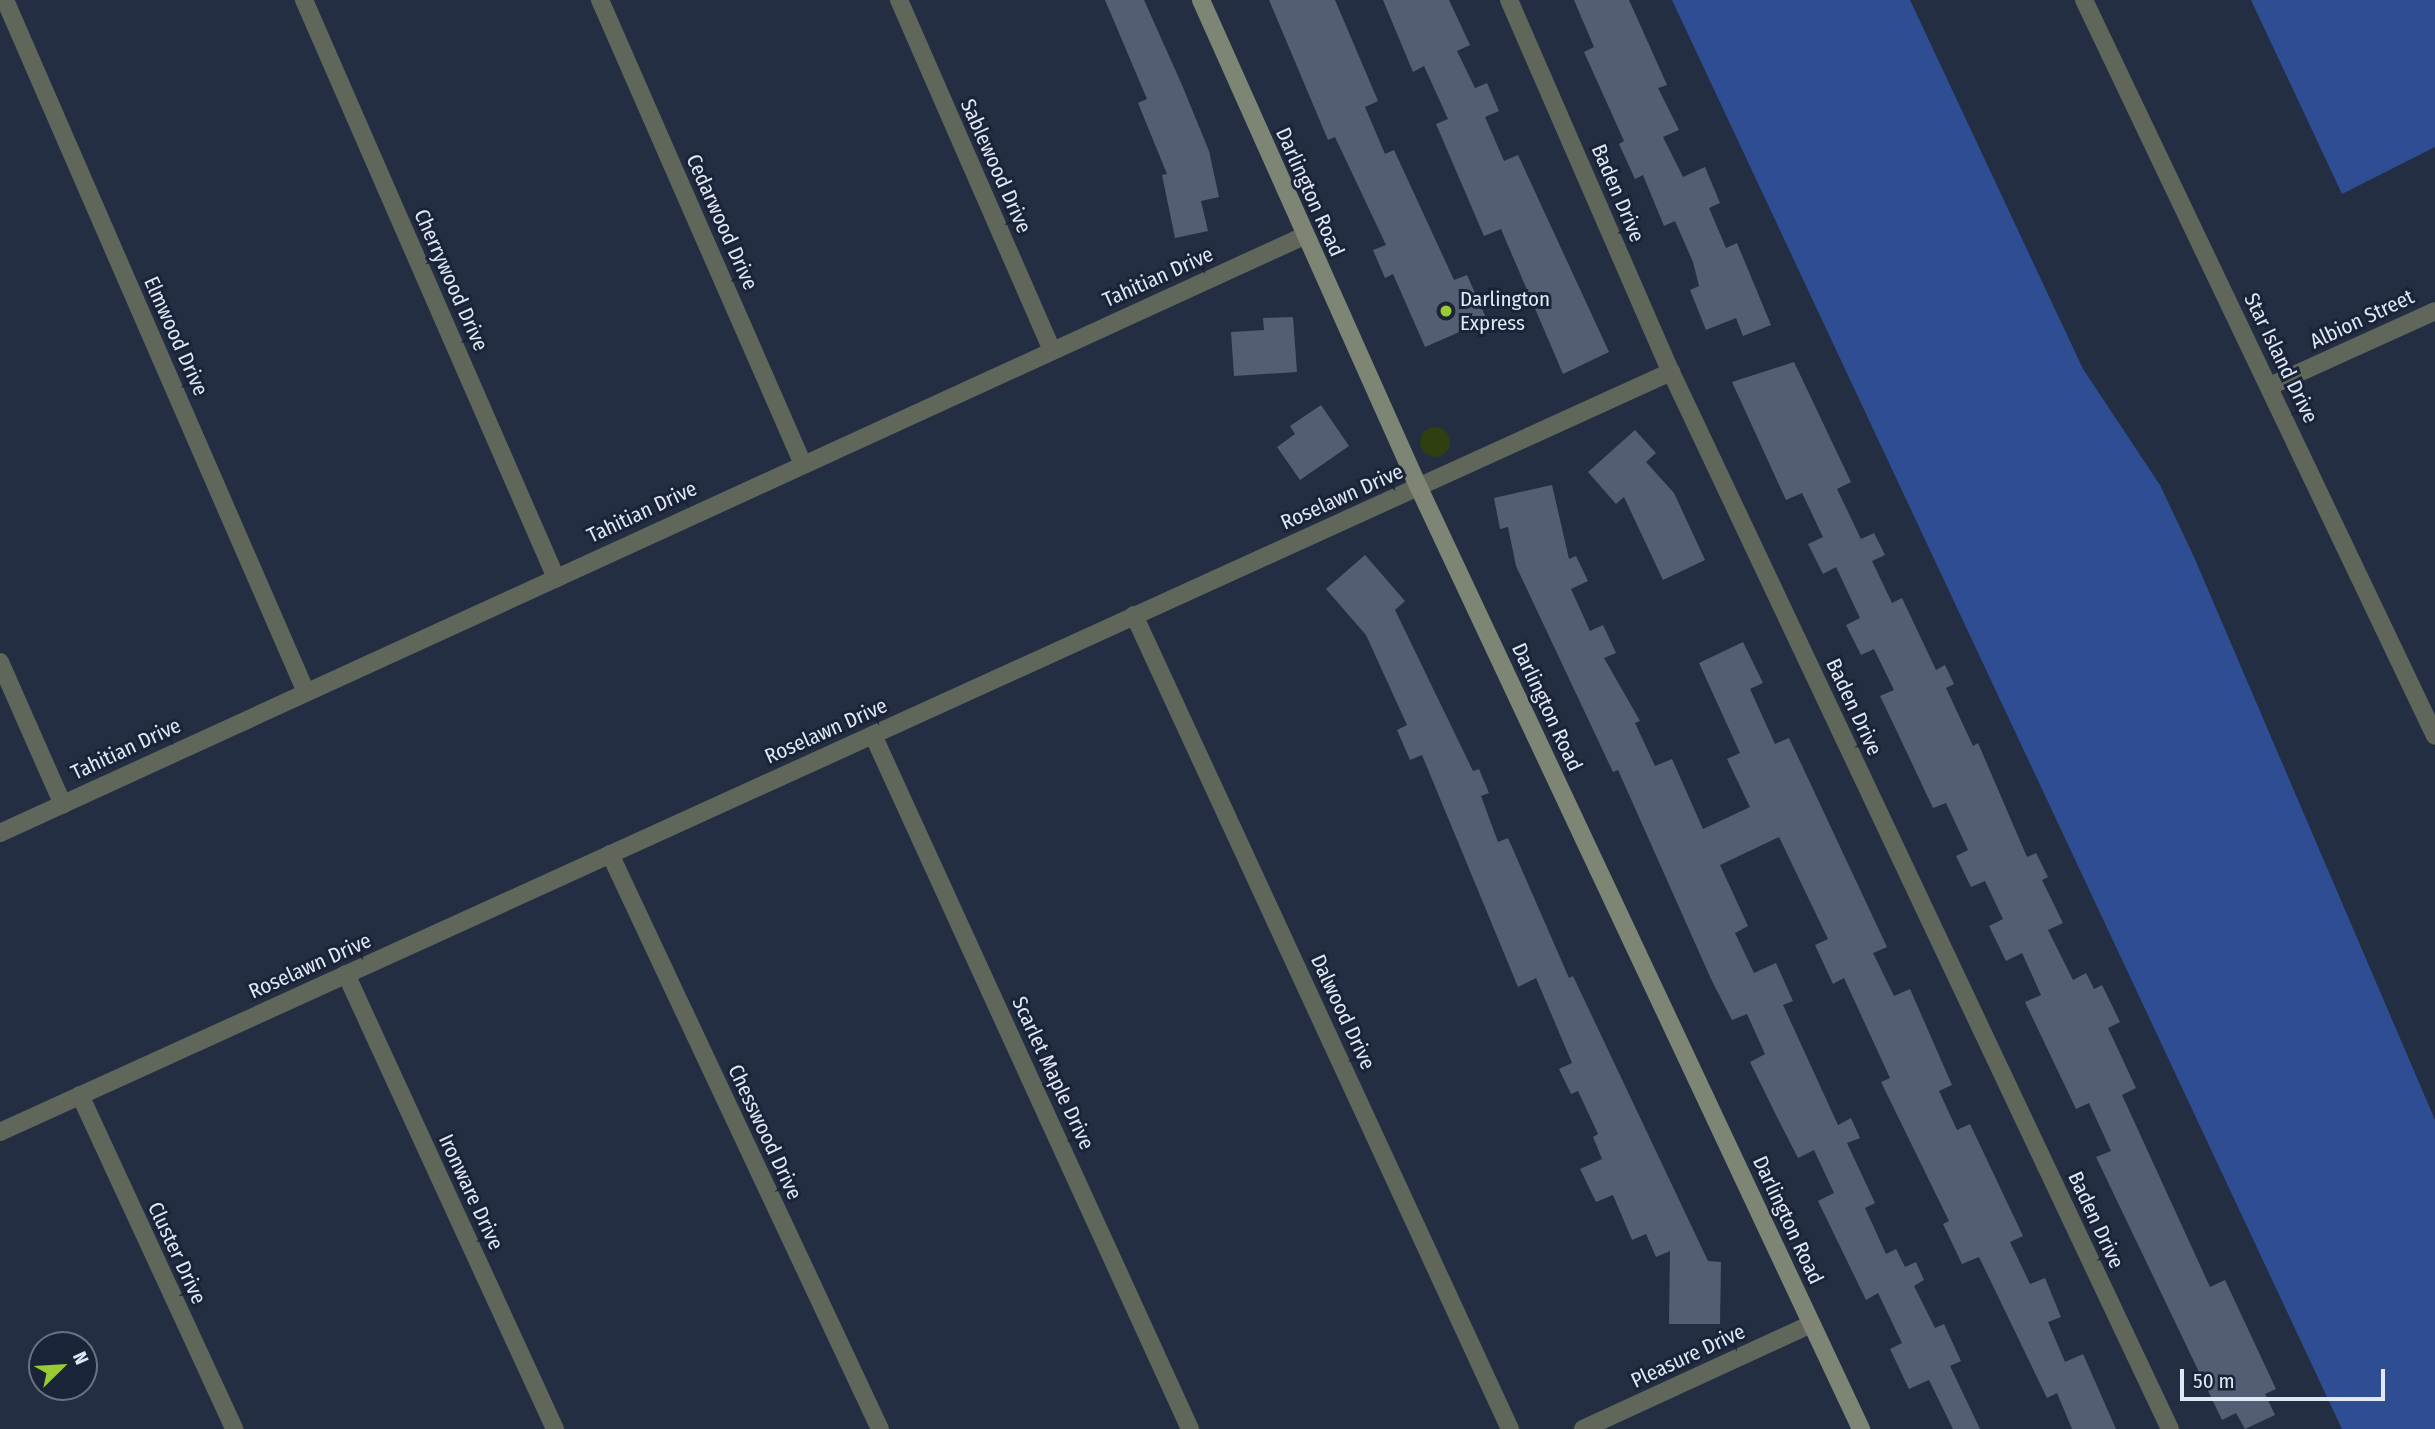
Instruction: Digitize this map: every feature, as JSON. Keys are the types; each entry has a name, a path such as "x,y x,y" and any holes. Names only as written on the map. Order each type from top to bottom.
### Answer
{"street":[{"name":"Elmwood Drive","path":"5,0 305,690"},
{"name":"Cherrywood Drive","path":"304,0 556,578"},
{"name":"Cedarwood Drive","path":"600,0 802,462"},
{"name":"Sablewood Drive","path":"899,0 1052,350"},
{"name":"Darlington Road","path":"1201,0 1304,236 1419,488 1861,1429"},
{"name":"Baden Drive","path":"1509,0 1671,372 2170,1429"},
{"name":"Star Island Drive","path":"2084,0 2435,737"},
{"name":"Tahitian Drive","path":"0,833 802,462 1304,236"},
{"name":"Albion Street","path":"2270,386 2435,311"},
{"name":"Roselawn Drive","path":"0,1132 1671,372"},
{"name":"Dalwood Drive","path":"1134,615 1510,1429"},
{"path":"0,662 63,805"},
{"name":"Scarlet Maple Drive","path":"873,735 1191,1429"},
{"name":"Chesswood Drive","path":"610,854 880,1429"},
{"name":"Ironware Drive","path":"346,974 555,1429"},
{"name":"Cluster Drive","path":"80,1095 234,1429"},
{"name":"Pleasure Drive","path":"1583,1429 1811,1324"}],"green space":[{"path":"1435,427 1445,432 1450,442 1445,452 1435,457 1425,452 1420,442 1425,432"}],"water":[{"path":"1672,0 1910,0 2083,369 2160,485 2194,557 2435,1120 2435,1429 2342,1429"},
{"path":"2251,0 2435,0 2435,147 2342,194"}],"building":[{"path":"1105,0 1144,0 1182,85 1209,151 1219,197 1201,201 1208,231 1175,238 1162,175 1167,174 1138,103 1147,99"},
{"path":"1269,0 1335,0 1378,101 1365,107 1385,154 1394,150 1454,280 1467,275 1487,320 1425,347 1393,274 1385,278 1373,250 1386,245 1335,137 1328,140"},
{"path":"1383,0 1449,0 1470,45 1457,51 1475,88 1487,83 1499,111 1485,117 1504,161 1518,155 1609,352 1563,374 1501,229 1484,236 1436,124 1448,119 1424,66 1413,72"},
{"path":"1574,0 1629,0 1667,85 1658,88 1679,130 1663,137 1683,177 1705,167 1720,203 1709,208 1726,248 1737,243 1771,325 1743,336 1736,318 1706,330 1690,290 1699,286 1693,262 1675,221 1664,226 1643,175 1635,179 1619,144 1624,141 1584,52 1594,47"},
{"path":"1293,317 1297,372 1234,376 1231,332 1264,330 1263,318"},
{"path":"1794,362 1851,482 1837,489 1861,539 1874,533 1885,555 1872,561 1892,603 1902,598 1936,670 1945,665 1954,684 1946,688 1973,746 1978,743 2027,857 2036,853 2048,877 2042,880 2063,923 2048,930 2073,980 2086,973 2094,989 2102,985 2120,1022 2108,1028 2136,1088 2122,1095 2210,1287 2225,1280 2276,1389 2265,1394 2275,1415 2245,1429 2236,1413 2222,1420 2096,1157 2111,1151 2089,1103 2076,1109 2025,1002 2041,995 2022,953 2006,961 1989,926 2003,919 1985,881 1971,887 1956,856 1968,850 1946,803 1933,808 1880,696 1894,690 1874,649 1861,655 1846,625 1860,618 1836,567 1823,574 1808,544 1823,537 1802,493 1786,500 1732,382"},
{"path":"1321,405 1349,446 1300,480 1277,447 1295,434 1290,426"},
{"path":"1635,430 1656,453 1646,462 1674,493 1705,560 1663,580 1624,497 1616,504 1588,472"},
{"path":"1552,485 1569,559 1576,556 1588,581 1571,589 1590,631 1603,625 1616,653 1604,658 1640,721 1635,723 1655,766 1672,759 1703,829 1750,807 1727,759 1740,753 1699,663 1743,642 1763,683 1750,689 1775,744 1789,738 1887,947 1873,953 1894,996 1910,989 1952,1085 1939,1091 1957,1130 1970,1124 2023,1236 2010,1242 2030,1284 2045,1278 2061,1317 2048,1322 2065,1362 2083,1354 2116,1429 2072,1429 2057,1393 2047,1398 1979,1257 1962,1264 1943,1224 1949,1221 1881,1082 1890,1078 1844,978 1833,984 1815,945 1828,939 1779,837 1720,865 1748,926 1735,933 1754,973 1776,963 1793,1001 1783,1005 1838,1125 1851,1118 1860,1138 1847,1143 1875,1203 1865,1208 1886,1254 1896,1249 1905,1267 1916,1262 1924,1280 1914,1286 1935,1328 1944,1324 1961,1361 1950,1366 1980,1429 1953,1429 1929,1380 1909,1389 1890,1349 1902,1343 1878,1293 1866,1300 1818,1201 1834,1193 1814,1150 1798,1158 1776,1115 1750,1062 1765,1054 1747,1014 1732,1020 1711,979 1618,770 1613,772 1516,566 1508,527 1500,529 1494,498"},
{"path":"1365,555 1405,601 1395,610 1473,771 1479,769 1489,793 1481,796 1498,842 1508,838 1569,978 1573,976 1708,1261 1721,1262 1720,1324 1669,1324 1670,1251 1656,1257 1646,1234 1632,1240 1613,1195 1596,1202 1580,1169 1602,1159 1593,1137 1598,1134 1578,1091 1571,1094 1559,1069 1572,1063 1536,978 1518,987 1422,755 1410,760 1397,730 1407,725 1366,635 1326,589"}],"place":[{"name":"Darlington Express","path":"1446,311"}]}
